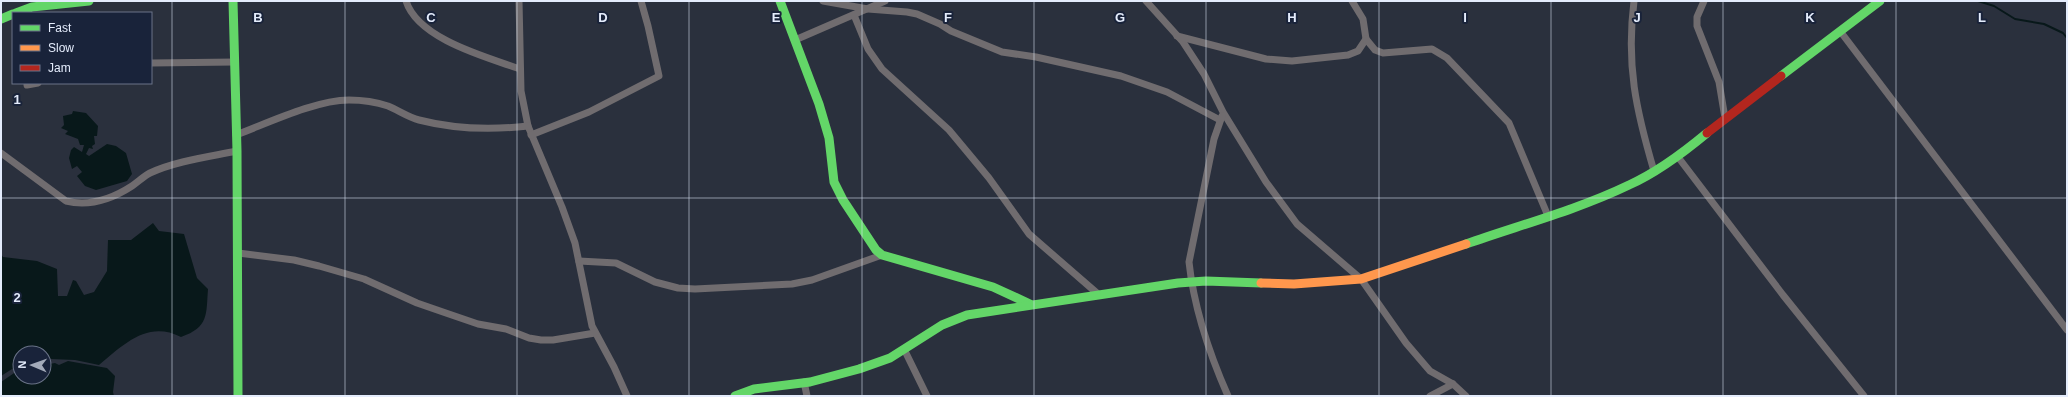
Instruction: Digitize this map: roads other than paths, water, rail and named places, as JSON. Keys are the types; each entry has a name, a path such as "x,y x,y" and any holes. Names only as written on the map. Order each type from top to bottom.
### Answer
{"street":[{"path":"19,12 32,7 90,1"},
{"path":"233,1 237,151 238,396"},
{"path":"234,19 240,1"},
{"path":"406,1 409,10 418,21 435,33 468,51 520,69"},
{"path":"519,1 521,91 528,126 562,207 579,261 584,294 595,333 614,367 627,396"},
{"path":"531,136 589,112 655,80 659,76 641,1"},
{"path":"780,1 819,104 829,138 834,182 864,234 876,250 882,255 993,286 1030,304"},
{"path":"823,1 868,9 917,14 940,24 951,31 1002,52 1036,57 1121,76 1167,92 1220,120"},
{"path":"795,40 885,1"},
{"path":"1146,1 1177,36 1204,74 1224,112 1266,182 1297,224 1362,279 1406,343 1430,371 1453,384 1466,396"},
{"path":"1352,1 1363,19 1366,39 1375,50 1383,53 1432,49 1447,58 1509,124 1548,216"},
{"path":"1634,1 1630,55 1632,78 1643,132 1654,171"},
{"path":"1704,1 1697,17 1697,26 1719,82 1725,118"},
{"path":"735,396 754,389 804,382 859,369 890,358 942,325 967,315 1030,304 1191,282 1294,284 1362,279 1583,204 1630,185 1678,157 1725,118 1880,1"},
{"path":"1,19 12,14"},
{"path":"854,15 868,49 882,69 949,130 989,178 1029,234 1098,294"},
{"path":"1840,31 2067,330"},
{"path":"1177,36 1266,59 1292,61 1348,55 1358,51 1366,39"},
{"path":"152,63 235,62"},
{"path":"236,135 316,106 348,100 367,101 387,106 417,119 447,125 487,128 528,126"},
{"path":"1224,112 1214,139 1189,262 1191,282 1209,351 1228,396"},
{"path":"1,153 66,200 76,203 111,198 149,174 171,166 237,151"},
{"path":"1678,157 1783,295 1864,396"},
{"path":"238,253 294,260 364,279 417,303 478,324 506,329 529,338 553,340 595,333"},
{"path":"579,261 616,264 655,282 678,288 695,289 792,284 812,280 882,255"},
{"path":"904,349 927,396"},
{"path":"804,382 807,396"},
{"path":"1430,396 1453,384"}],"waterway":[{"path":"1939,1 1953,1"},
{"path":"1978,1 1994,6 2015,19 2044,24 2063,33 2067,38"}]}
